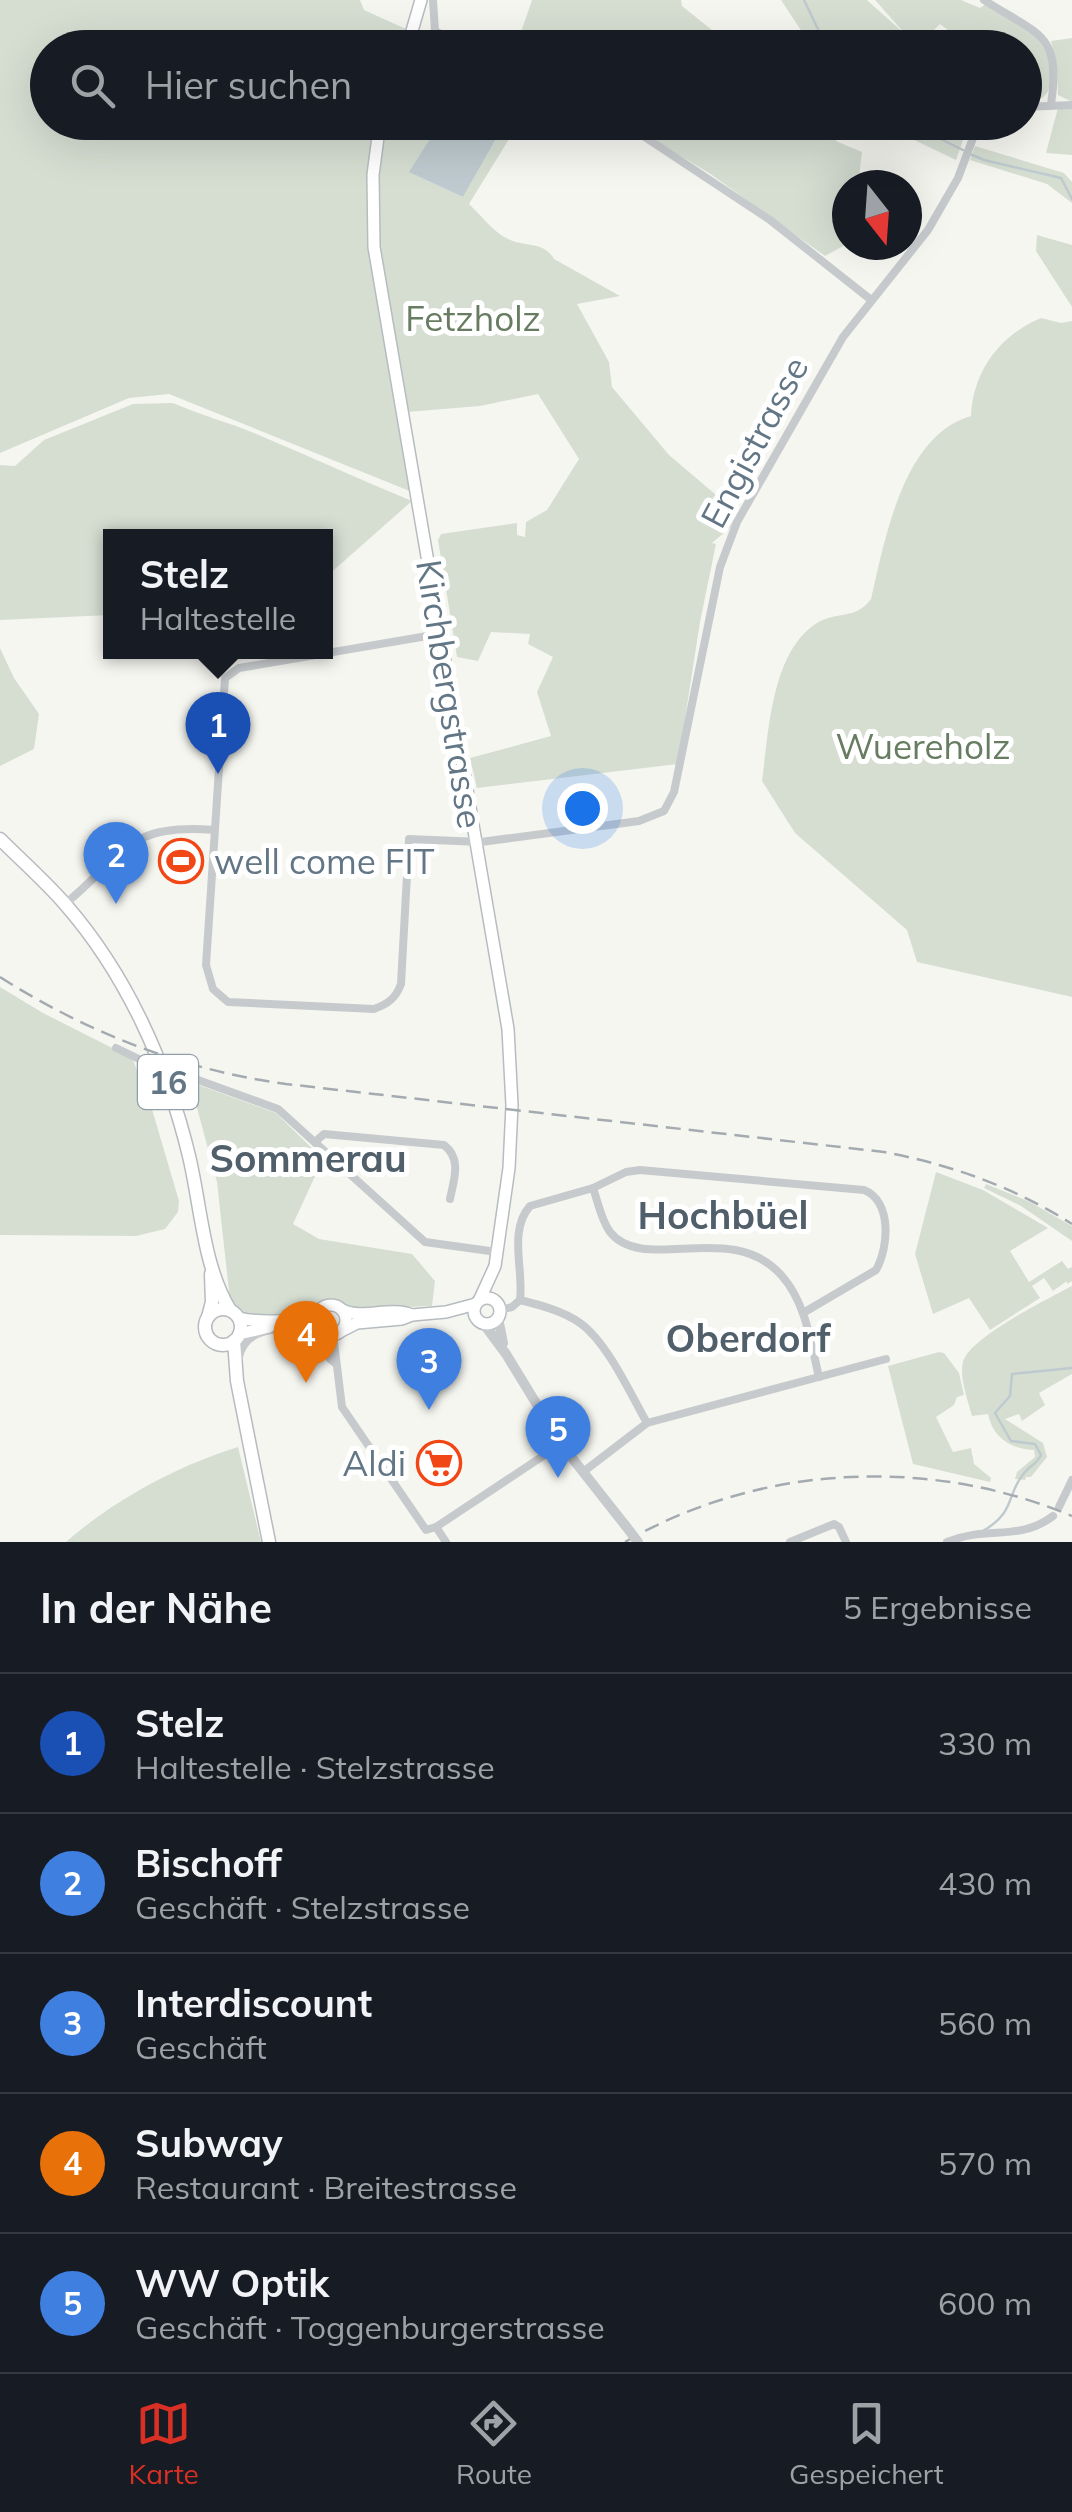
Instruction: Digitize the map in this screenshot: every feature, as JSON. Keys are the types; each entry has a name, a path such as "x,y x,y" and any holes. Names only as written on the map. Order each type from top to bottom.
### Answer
{"main road":[{"path":"413,30 422,0"},
{"name":"Kirchbergstrasse","path":"378,140 373,175 374,247 504,1001 512,1105 495,1266 498,1310"},
{"name":"16","path":"0,840 65,904 120,982 162,1067 189,1157 212,1267 208,1318"},
{"name":"Kirchbergstrasse","path":"478,1311 495,1266"},
{"name":"16","path":"212,1267 234,1314"},
{"path":"218,1344 252,1329 308,1325 337,1333 357,1323 446,1312 478,1311 492,1323 498,1310 490,1298 478,1311"},
{"path":"236,1381 218,1344 206,1333 208,1318 218,1310 260,1320 301,1318 332,1306 350,1314 403,1311 412,1315"},
{"path":"320,1330 316,1321 321,1309"},
{"path":"337,1333 346,1322 342,1310"},
{"path":"234,1314 236,1381 269,1542"}],"street":[{"path":"433,0 435,30"},
{"path":"984,0 1030,30"},
{"path":"1042,38 1050,47 1056,68 1051,104"},
{"path":"1042,105 1072,105"},
{"path":"649,140 770,220 870,299"},
{"name":"Engistrasse","path":"214,830 208,978 219,996 239,1004 374,1009 398,993 401,984 409,839 474,842 654,817 672,800 720,567 737,522 843,337 928,230 972,140"},
{"path":"333,653 439,634"},
{"path":"65,904 142,837 170,828 214,830 222,687 231,672 302,659"},
{"path":"116,1048 278,1109 425,1242 497,1252"},
{"path":"314,1142 324,1134 444,1145 454,1153 456,1164 450,1200"},
{"path":"520,1300 518,1255 524,1212 536,1203 594,1188 626,1172 640,1170 873,1193 886,1217 881,1262 868,1277 802,1313"},
{"path":"594,1188 606,1226 623,1243 643,1249 721,1246 743,1250 765,1261 782,1276 802,1313 820,1377"},
{"path":"506,1354 498,1310 512,1307 520,1300"},
{"path":"520,1300 584,1326 606,1354 647,1422"},
{"path":"478,1311 561,1444 638,1542"},
{"path":"236,1381 242,1346 251,1336 266,1331 306,1332 317,1337 336,1364"},
{"path":"337,1333 338,1394 348,1418 422,1528 436,1528 561,1444"},
{"path":"583,1472 647,1422 886,1359"},
{"path":"1059,1507 1072,1480"},
{"path":"946,1542 973,1536 997,1541 1030,1537 1053,1516"},
{"path":"790,1542 834,1524 846,1542"},
{"path":"436,1528 446,1542"}],"green space":[{"name":"Fetzholz","path":"0,0 360,0 364,10 406,30 30,30 30,140 430,140 410,172 463,197 495,140 509,140 469,204 503,236 545,249 554,259 620,296 577,304 609,362 612,387 669,455 735,511 731,527 712,543 716,544 678,764 477,788 470,758 551,736 537,692 553,657 528,644 530,634 491,632 478,661 457,657 438,540 441,534 517,523 517,535 525,537 526,522 547,510 579,459 538,394 480,406 407,412 417,494 169,394 129,398 0,453"},
{"path":"532,0 681,0 682,6 712,30 522,30"},
{"path":"781,0 867,0 900,30 801,30"},
{"path":"875,0 961,0 980,8 986,4 1027,30 948,30 940,24 934,30 902,30"},
{"path":"1072,38 1072,102 1058,95 1051,41"},
{"path":"1042,45 1051,65 1049,90 1043,97"},
{"path":"1059,104 1072,106 1072,155 1046,153"},
{"path":"654,140 836,140 862,152 860,170 832,170 832,252 825,256 709,173"},
{"path":"914,140 963,140 956,160"},
{"path":"975,146 1064,173 1072,182 1072,203 1047,184 970,160"},
{"path":"1037,235 1072,245 1072,307 1036,251"},
{"name":"Wuereholz","path":"1041,318 1061,323 1072,321 1072,997 917,962 907,930 795,833 762,781 775,694 790,653 817,623 859,610 871,599 891,520 913,466 948,427 971,416 977,384 991,356 1013,334"},
{"path":"173,403 250,431 412,501 333,571 333,529 103,529 103,615 0,620 0,465 15,466 44,440 133,404"},
{"path":"0,648 14,678 39,714 34,749 0,766"},
{"path":"0,987 132,1058 149,1099 179,1201 178,1212 165,1229 136,1236 0,1235"},
{"path":"190,1082 276,1113 323,1159 293,1224 319,1239 412,1254 435,1281 432,1306 352,1309 330,1302 305,1313 247,1315 230,1300 217,1182"},
{"path":"936,1172 983,1190 1048,1228 1010,1251 1029,1282 1062,1261 1068,1269 1072,1267 1072,1281 1053,1291 1044,1278 1032,1286 1040,1298 990,1330 969,1298 933,1314 915,1254"},
{"path":"986,1184 1030,1202 1072,1226 1072,1241 1021,1206 984,1188"},
{"path":"1072,1286 1072,1374 1039,1393 1045,1405 1022,1421 1019,1414 1005,1419 1043,1443 1047,1457 1031,1477 1015,1479 1017,1472 1035,1457 1034,1450 1005,1441 994,1430 988,1414 972,1416 963,1382 963,1362 968,1352 994,1331"},
{"path":"939,1352 959,1373 964,1395 936,1417 953,1452 971,1448 974,1464 991,1478 990,1482 913,1464 888,1366"},
{"path":"238,1447 261,1542 66,1542 147,1486"}],"shaded area":[{"path":"429,140 495,140 463,197 409,172"}],"waterway":[{"path":"804,0 818,30"},
{"path":"943,140 963,150"},
{"path":"970,154 1061,178 1072,199"},
{"path":"983,1531 1001,1517 1019,1480 1041,1455 1035,1444 1011,1441 995,1413 1010,1396 1012,1374 1072,1368"}],"railway":[{"path":"0,977 102,1032 173,1059 248,1078 884,1152 982,1179 1072,1224"},
{"path":"625,1542 677,1516 732,1497 788,1484 846,1477 903,1477 961,1484 1017,1497 1072,1516"}],"place":[{"name":"Stelz","path":"218,774"},
{"name":"well come FIT","path":"181,861"},
{"name":"Bischoff","path":"116,904"},
{"name":"Subway","path":"306,1383"},
{"name":"Interdiscount","path":"429,1410"},
{"name":"Aldi","path":"439,1463"},
{"name":"WW Optik","path":"558,1478"}],"district":[{"name":"Sommerau","path":"308,1158"},
{"name":"Hochbüel","path":"723,1215"},
{"name":"Oberdorf","path":"748,1338"}]}
